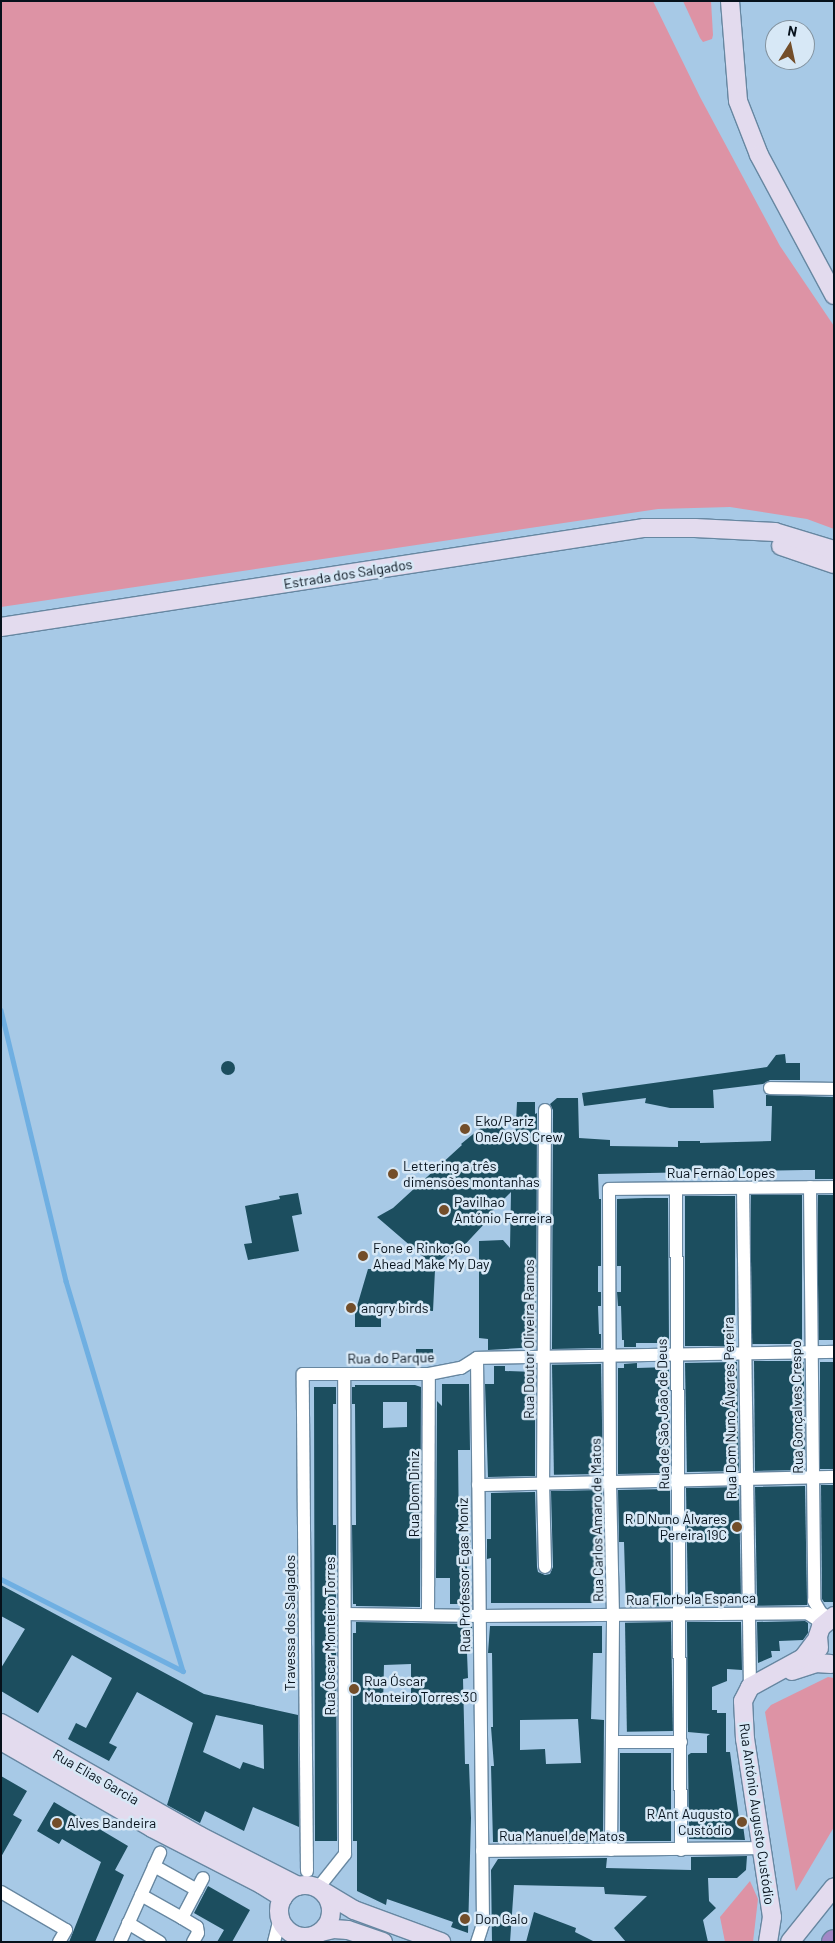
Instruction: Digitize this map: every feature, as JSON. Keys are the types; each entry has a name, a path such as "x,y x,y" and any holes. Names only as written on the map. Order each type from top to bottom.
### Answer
{"main road":[{"path":"730,1 738,101 759,156 834,295"},
{"name":"Estrada dos Salgados","path":"1,627 644,528 695,528 775,532 834,550"},
{"name":"Estrada dos Salgados","path":"695,528 764,541 834,564"},
{"path":"826,1624 821,1653 832,1664"},
{"path":"750,1687 803,1658 826,1624"},
{"path":"750,1687 812,1664 832,1664"},
{"name":"Rua António Augusto Custódio","path":"750,1687 743,1701 743,1712 772,1917 768,1942"},
{"name":"Rua Elias Garcia","path":"1,1723 200,1836 303,1878"},
{"name":"Rua Elias Garcia","path":"1,1741 152,1828 261,1884 282,1898"},
{"path":"383,1942 334,1929 299,1939 288,1931 280,1918 282,1898 303,1878 308,1885 321,1890 354,1910 441,1942"},
{"path":"790,1942 834,1887"},
{"path":"321,1890 330,1903 331,1911 327,1926 321,1932"}],"street":[{"path":"770,1088 834,1090"},
{"name":"Rua Doutor Oliveira Ramos","path":"545,1110 543,1483 545,1568"},
{"name":"Rua Gonçalves Crespo","path":"810,1187 814,1601 826,1624"},
{"name":"Rua Fernão Lopes","path":"609,1189 834,1187"},
{"name":"Rua Dom Nuno Álvares Pereira","path":"743,1188 747,1614 750,1687"},
{"name":"Rua Carlos Amaro de Matos","path":"609,1189 610,1482 614,1615 611,1850"},
{"name":"Rua de São João de Deus","path":"676,1189 681,1850"},
{"path":"477,1358 834,1352"},
{"name":"Rua do Parque","path":"303,1374 429,1374 461,1368 477,1358"},
{"name":"Rua Professor Egas Moniz","path":"477,1358 483,1924 477,1942"},
{"name":"Travessa dos Salgados","path":"303,1374 303,1878"},
{"name":"Rua Óscar Monteiro Torres","path":"321,1890 345,1854 344,1374"},
{"name":"Rua Dom Diniz","path":"428,1614 429,1374"},
{"path":"478,1485 834,1477"},
{"name":"Rua Florbela Espanca","path":"345,1614 480,1616 807,1614 826,1624"},
{"path":"612,1742 681,1742"},
{"name":"Rua Manuel de Matos","path":"482,1851 762,1848"},
{"path":"120,1942 160,1853"},
{"path":"154,1866 200,1884 182,1918"},
{"path":"1,1892 66,1930 59,1942"},
{"path":"141,1895 197,1927 198,1933 194,1942"},
{"path":"274,1942 280,1918"},
{"path":"128,1923 160,1942"}],"shaded area":[{"path":"1,1 653,1 700,97 780,246 834,326 834,529 807,519 730,507 658,509 1,607"},
{"path":"683,1 711,1 712,39 703,42"},
{"path":"828,1677 834,1678 834,1827 796,1891 765,1712 771,1705"},
{"path":"750,1881 758,1899 753,1942 725,1942 720,1917"}],"building":[{"path":"785,1054 786,1063 800,1063 800,1080 770,1080 763,1084 713,1090 714,1108 670,1108 645,1103 646,1098 584,1106 582,1093 767,1067 776,1055"},
{"path":"228,1061 233,1063 235,1068 233,1073 228,1075 223,1073 221,1068 223,1063"},
{"path":"766,1095 834,1097 834,1179 815,1179 815,1170 598,1174 599,1199 601,1199 601,1266 598,1266 598,1292 601,1292 601,1306 598,1306 601,1348 552,1349 553,1110 550,1104 557,1098 578,1098 579,1138 610,1140 610,1146 678,1147 678,1141 700,1141 700,1143 771,1141 772,1106 766,1106"},
{"path":"517,1102 535,1102 535,1114 537,1113 536,1347 488,1350 488,1339 479,1338 479,1241 503,1240 510,1248 511,1192 484,1219 486,1222 458,1252 453,1249 434,1266 377,1217 393,1208 461,1144 494,1117 515,1142"},
{"path":"298,1193 302,1214 292,1216 299,1251 248,1260 244,1244 252,1243 245,1206 280,1199 279,1196"},
{"path":"751,1195 802,1195 802,1344 751,1344"},
{"path":"818,1195 834,1195 834,1340 818,1340"},
{"path":"685,1196 735,1196 735,1346 685,1346"},
{"path":"668,1198 669,1343 636,1343 636,1347 624,1347 621,1306 618,1306 617,1292 621,1292 621,1266 617,1266 617,1199"},
{"path":"368,1269 435,1270 433,1311 381,1311 381,1327 355,1327 355,1313"},
{"path":"416,1349 433,1349 433,1362 416,1362"},
{"path":"754,1361 802,1361 804,1363 805,1470 755,1471"},
{"path":"737,1362 739,1471 687,1472 685,1363"},
{"path":"820,1362 834,1362 834,1469 820,1469"},
{"path":"637,1363 637,1368 669,1367 670,1473 618,1474 618,1368 624,1368 624,1364"},
{"path":"601,1364 603,1474 554,1475 552,1365"},
{"path":"494,1366 505,1366 505,1371 535,1372 535,1476 488,1477 485,1384 494,1384"},
{"path":"442,1384 469,1384 470,1450 458,1450 459,1539 471,1539 471,1560 467,1560 467,1604 450,1604 450,1578 436,1578 437,1401 442,1406"},
{"path":"355,1385 415,1385 421,1387 420,1607 356,1606 356,1604 353,1604 352,1525 356,1525 355,1404 352,1404 352,1387 355,1387","holes":["383,1402 407,1402 407,1427 383,1428"]},
{"path":"314,1387 336,1387 336,1404 333,1404 333,1525 336,1525 336,1604 332,1604 332,1634 336,1634 337,1841 315,1841"},
{"path":"821,1485 834,1485 834,1602 824,1602 822,1599"},
{"path":"805,1486 807,1605 757,1606 755,1487"},
{"path":"739,1487 741,1605 688,1606 686,1488"},
{"path":"670,1489 671,1606 626,1607 624,1542 619,1542 618,1490"},
{"path":"602,1490 601,1603 491,1603 491,1558 487,1559 487,1539 491,1539 491,1493 535,1492 537,1567 538,1572 545,1575 550,1574 553,1567 551,1491"},
{"path":"1,1585 204,1694 298,1715 299,1827 253,1807 244,1831 205,1811 200,1823 167,1805 193,1723 137,1692 109,1743 117,1747 109,1761 68,1739 76,1723 86,1728 112,1678 72,1655 38,1713 1,1691 1,1668 25,1629 1,1616","holes":["216,1715 263,1725 264,1769 243,1762 240,1769 203,1752"]},
{"path":"805,1621 808,1623 808,1633 803,1640 779,1641 780,1651 771,1651 772,1657 758,1663 757,1622"},
{"path":"356,1622 467,1624 472,1626 472,1653 467,1653 468,1678 463,1679 465,1764 469,1764 471,1818 468,1933 451,1927 453,1922 387,1899 386,1905 357,1891 357,1841 353,1841 353,1633 356,1633","holes":["411,1664 411,1705 383,1705 384,1665"]},
{"path":"671,1622 673,1731 627,1732 625,1623"},
{"path":"687,1622 741,1622 742,1670 727,1669 727,1681 712,1687 712,1710 717,1710 717,1713 726,1713 726,1752 730,1752 740,1825 743,1825 745,1840 689,1839 688,1755 691,1753 707,1753 707,1736 710,1734 688,1732"},
{"path":"490,1626 602,1626 602,1653 593,1653 591,1719 604,1720 603,1842 493,1842 491,1766 494,1766 491,1727 493,1727 492,1653 488,1653","holes":["578,1719 581,1763 546,1764 545,1749 520,1750 520,1720"]},
{"path":"620,1753 671,1753 671,1841 620,1841"},
{"path":"1,1776 27,1791 13,1815 22,1820 1,1857"},
{"path":"54,1802 128,1846 115,1870 124,1875 95,1942 69,1942 101,1862 62,1839 59,1844 37,1831"},
{"path":"747,1856 746,1870 737,1878 708,1878 709,1901 716,1908 703,1920 708,1942 626,1942 614,1928 647,1896 605,1894 604,1887 514,1885 510,1942 492,1942 491,1870 498,1859 607,1858 606,1868 691,1870 691,1857"},
{"path":"208,1886 250,1910 232,1942 217,1942 224,1930 194,1913"},
{"path":"534,1912 576,1928 575,1932 595,1942 526,1942"}],"waterway":[{"path":"1,1010 66,1281 183,1671"},
{"path":"1,1579 183,1671"}],"place":[{"name":"Eko/Pariz One/GVS Crew","path":"465,1129"},
{"name":"Lettering a três dimensões montanhas","path":"393,1174"},
{"name":"Pavilhao António Ferreira","path":"444,1210"},
{"name":"Fone e Rinko;Go Ahead Make My Day","path":"363,1256"},
{"name":"angry birds","path":"351,1308"},
{"name":"R D Nuno Álvares Pereira 19C","path":"737,1527"},
{"name":"Rua Óscar Monteiro Torres 30","path":"354,1689"},
{"name":"R Ant Augusto Custódio","path":"742,1822"},
{"name":"Alves Bandeira","path":"57,1823"},
{"name":"Don Galo","path":"465,1919"}]}
